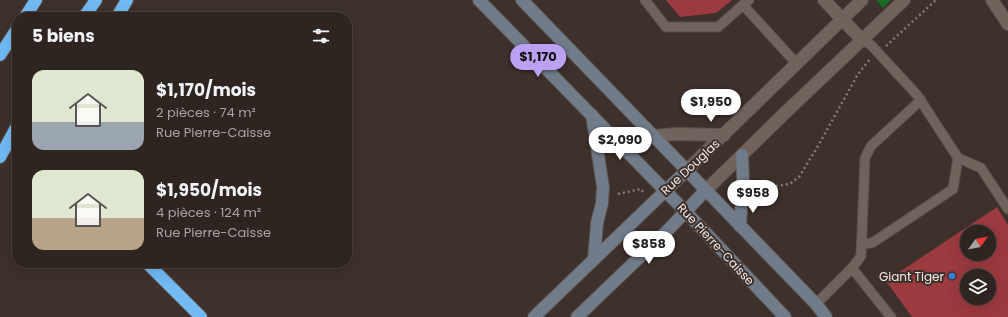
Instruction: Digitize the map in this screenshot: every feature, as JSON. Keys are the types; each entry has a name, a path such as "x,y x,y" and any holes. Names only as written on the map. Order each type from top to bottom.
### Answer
{"highway":[{"path":"28,12 36,0"},
{"path":"88,12 96,0"},
{"path":"120,12 127,0"},
{"path":"0,55 12,36"},
{"path":"0,157 12,135"},
{"path":"152,268 201,317"}],"main road":[{"name":"Rue Pierre-Caisse","path":"479,0 686,212 785,317"},
{"path":"522,0 705,191 816,304 826,317"},
{"path":"592,115 603,187 602,203 597,223 594,259"},
{"path":"740,226 742,155"},
{"name":"Rue Douglas","path":"534,317 686,171"},
{"path":"577,317 686,212 705,191"}],"street":[{"path":"824,0 862,40"},
{"name":"Rue Douglas","path":"686,171 862,0"},
{"path":"705,191 904,0"},
{"path":"992,0 1008,24"},
{"path":"653,136 724,135"}],"lane":[{"path":"645,0 666,27 718,27 746,2 797,64"},
{"path":"862,40 871,45 921,100 958,158 981,168 1008,209"},
{"path":"816,304 859,259 862,244 865,158 867,152 871,146 921,100"},
{"path":"862,244 872,243 953,189 958,158"},
{"path":"852,268 891,317"}],"path":[{"path":"885,46 936,0"},
{"path":"750,188 767,188 784,185 791,183 799,177 858,74 871,59"},
{"path":"618,194 640,189 644,193"}],"green space":[{"path":"876,0 891,0 883,8"}],"building":[{"path":"666,0 732,0 716,13 680,17"},
{"path":"997,207 1008,225 1008,317 912,317 886,281 960,232 960,261 996,261 996,225 970,225"}],"place":[{"name":"Giant Tiger","path":"952,276"}]}
